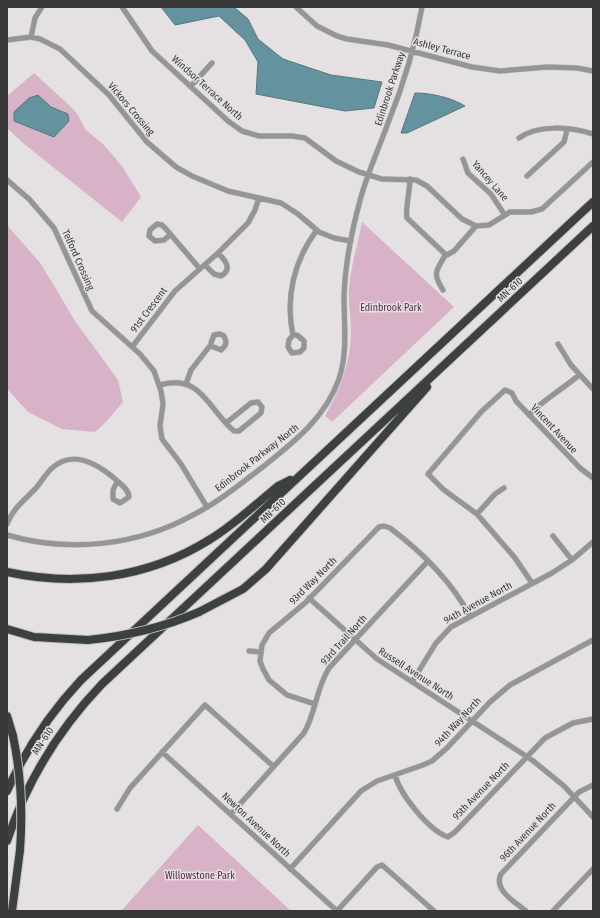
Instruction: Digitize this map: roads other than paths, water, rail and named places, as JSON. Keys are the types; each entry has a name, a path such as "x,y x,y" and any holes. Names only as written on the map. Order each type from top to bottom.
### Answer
{"highway":[{"name":"MN-610","path":"7,791 28,749 38,733 65,697 81,680 593,202"},
{"name":"MN-610","path":"7,841 28,787 50,748 76,712 97,688 593,226"},
{"path":"7,629 34,637 88,640 118,637 150,631 173,624 199,612 243,588 266,569 423,391 550,266"},
{"path":"7,572 40,578 86,579 116,576 153,566 180,556 210,540 278,486 300,474"},
{"path":"7,716 22,788 20,850 12,911"}],"street":[{"path":"7,40 31,37 35,18 42,7"},
{"name":"Windsor Terrace North","path":"122,7 149,47 228,121 242,131 259,136 292,136 305,138 344,165 368,175 382,178 410,179"},
{"name":"Ashley Terrace","path":"296,7 317,26 337,36 412,50 486,69 515,71 562,67 593,71"},
{"name":"Edinbrook Parkway","path":"368,175 395,106 412,50 422,7"},
{"name":"Vickors Crossing","path":"31,37 47,42 64,53 109,95 147,142 176,167 210,185 228,191 281,203 290,208 317,230 334,238 351,241"},
{"path":"191,86 212,63"},
{"path":"519,138 527,132 546,129 567,130 593,134"},
{"path":"527,176 564,142 567,130"},
{"name":"Yancey Lane","path":"462,159 468,173 491,194 504,214"},
{"path":"446,254 407,218 406,214 409,199 410,179 416,180 426,186 462,219 476,226 484,227 493,223 504,214 510,212 531,212 542,209 593,162"},
{"name":"Edinbrook Parkway North","path":"7,535 50,543 103,543 156,531 180,522 207,507 300,437 318,417 332,395 340,376 346,337 345,287 351,241 368,175"},
{"name":"Telford Crossing","path":"7,180 34,203 54,228 92,311 150,365 160,385"},
{"name":"91st Crescent","path":"132,347 175,291 218,253 248,223 259,198"},
{"path":"443,290 435,277 436,271 446,254 454,251 476,226"},
{"path":"293,335 290,302 295,274 305,247 317,230"},
{"path":"170,235 200,269"},
{"path":"205,265 214,274 221,276 225,274 227,270 227,263 218,253"},
{"path":"558,344 579,375 593,390"},
{"path":"186,384 191,370 211,346"},
{"path":"529,415 545,400 562,389 579,375"},
{"path":"207,507 181,464 162,439 160,428 162,404 160,385 171,382 186,384 198,391 212,404 226,422 234,431 239,431 261,413 262,407 258,402 251,403 226,422"},
{"name":"Vincent Avenue","path":"477,514 434,482 428,474 476,417 505,390 512,393 529,415 580,468 593,478"},
{"path":"7,524 18,504 37,487 51,470 64,461 72,459 88,460 102,468 117,482"},
{"path":"504,488 495,494 477,514 515,558 532,583"},
{"name":"93rd Way North","path":"261,652 265,639 269,633 310,598 373,532 384,526 394,530 428,561"},
{"path":"553,536 572,560"},
{"name":"94th Avenue North","path":"412,682 441,637 451,627 572,560 593,542"},
{"path":"428,561 450,585 470,616"},
{"name":"93rd Trail North","path":"230,814 304,733 311,719 319,687 329,668 428,561"},
{"name":"Russell Avenue North","path":"310,598 354,640 377,659 527,756 574,797 593,817"},
{"name":"94th Way North","path":"290,869 361,791 377,781 423,766 432,761 447,748 490,702 510,685 593,640"},
{"path":"249,651 261,652 261,665 270,680 287,695 314,704"},
{"path":"116,809 130,788 205,705 273,766"},
{"name":"95th Avenue North","path":"395,775 401,790 412,807 440,832 448,837 455,832 545,738 552,733 579,721 593,719"},
{"name":"Newton Avenue North","path":"162,752 337,911"},
{"name":"96th Avenue North","path":"526,911 502,890 499,882 501,874 582,789 593,785"},
{"path":"337,911 377,867 382,865 434,911"},
{"path":"553,911 593,869"}],"water":[{"path":"161,7 234,7 248,19 258,39 283,59 331,75 382,82 374,108 345,111 256,94 258,62 245,40 219,16 175,25"},
{"path":"415,93 442,96 465,106 407,133 401,133"},
{"path":"38,95 51,107 68,114 69,121 54,137 14,121 14,112 29,98"}],"park label":[{"name":"Edinbrook Park","path":"391,308"},
{"name":"Willowstone Park","path":"200,876"}]}
